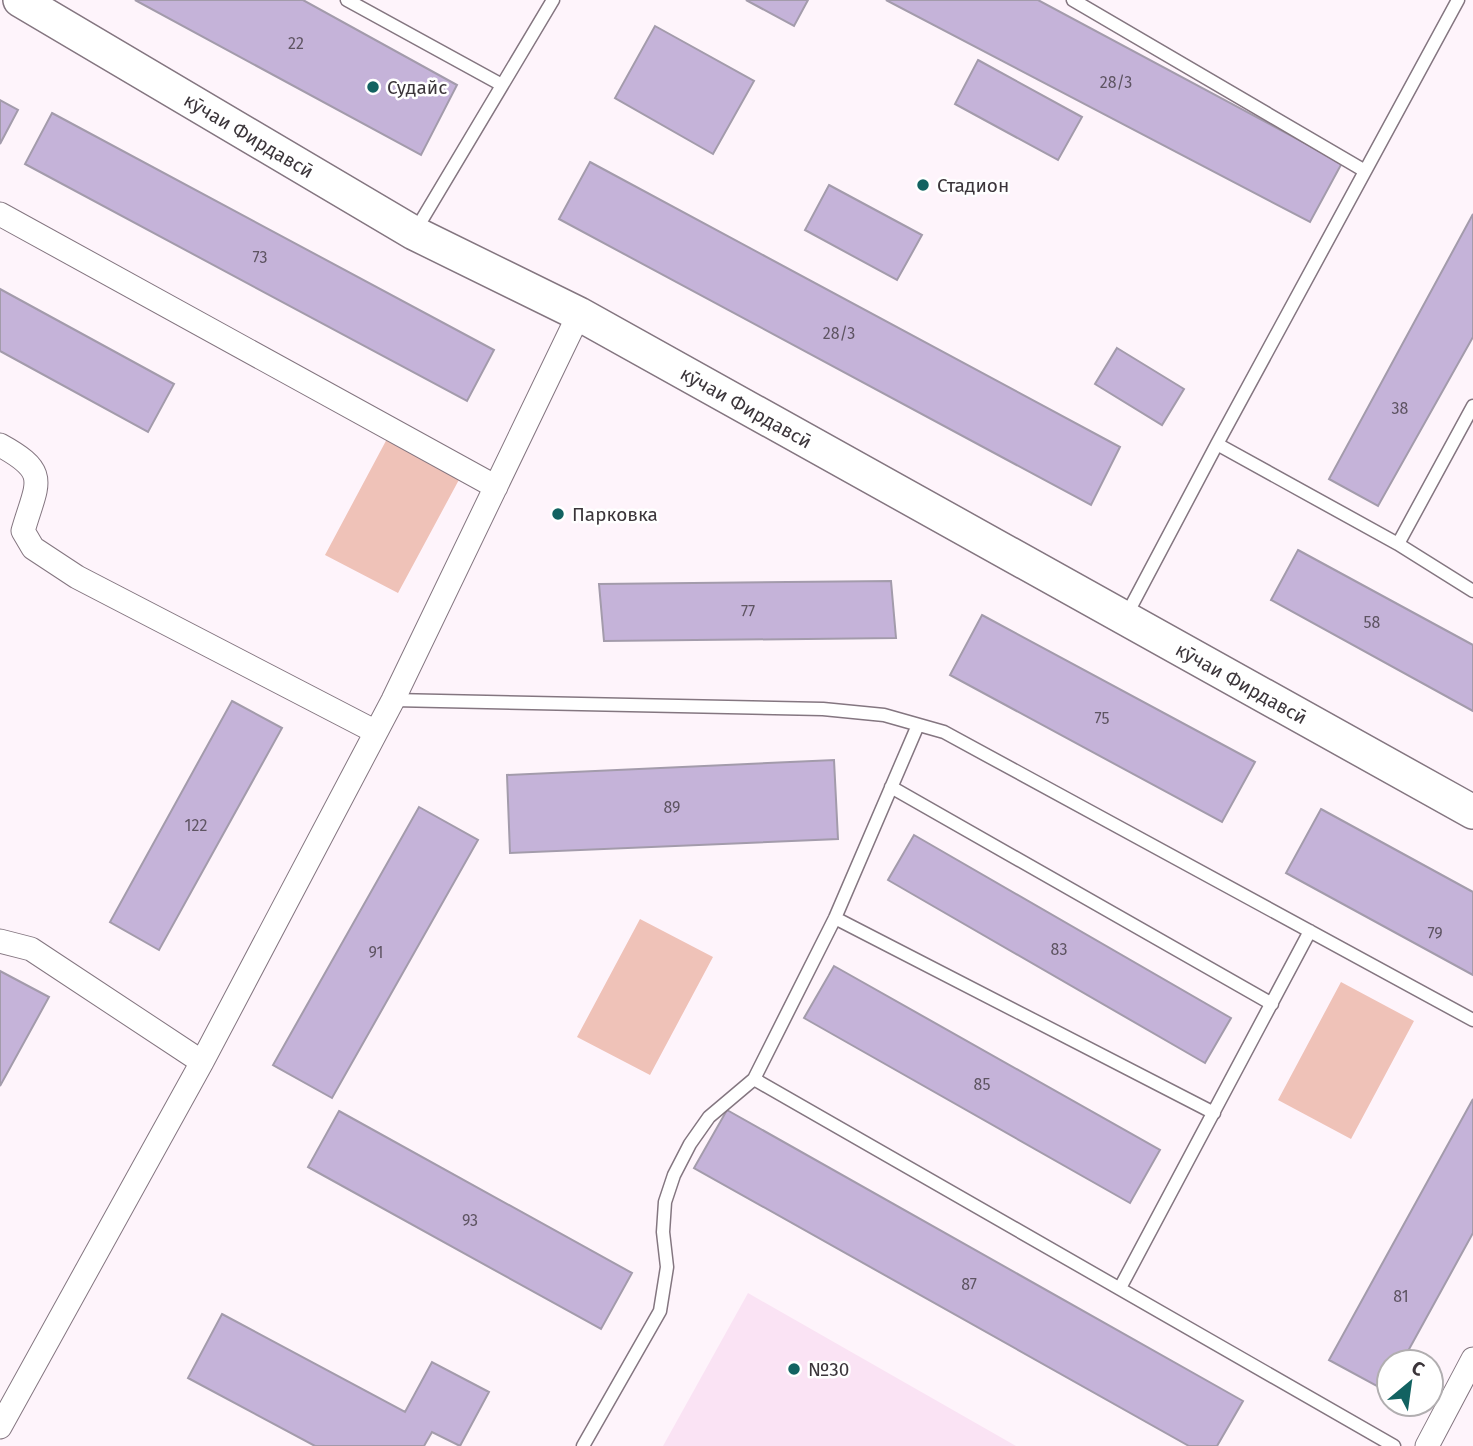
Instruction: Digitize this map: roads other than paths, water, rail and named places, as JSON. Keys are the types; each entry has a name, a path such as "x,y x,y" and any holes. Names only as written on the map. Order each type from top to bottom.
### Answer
{"street":[{"name":"кӯчаи Фирдавсӣ","path":"20,0 414,233 579,314 1473,812"},
{"path":"0,214 496,487"},
{"path":"0,1427 202,1062 393,701 579,314"},
{"path":"0,445 31,464 35,471 36,486 23,531 33,548 77,577 376,732"},
{"path":"0,941 31,949 202,1062"},
{"path":"1427,1446 1473,1359"}],"lane":[{"path":"347,0 502,85"},
{"path":"414,233 553,0"},
{"path":"1073,0 1365,171"},
{"path":"1125,620 1217,444 1458,0"},
{"path":"1398,544 1473,406"},
{"path":"1217,444 1398,544 1473,591"},
{"path":"393,701 822,709 884,715 918,724 944,732 1473,1020"},
{"path":"583,1446 660,1311 667,1267 663,1232 666,1202 674,1175 690,1144 709,1117 754,1079 835,918 918,724"},
{"path":"891,787 1272,1004"},
{"path":"835,918 1214,1113"},
{"path":"1119,1287 1310,932"},
{"path":"754,1079 1394,1446"}],"place":[{"name":"Судайс","path":"373,87"},
{"name":"Стадион","path":"923,185"},
{"name":"Парковка","path":"558,514"},
{"name":"№30","path":"794,1369"}]}
